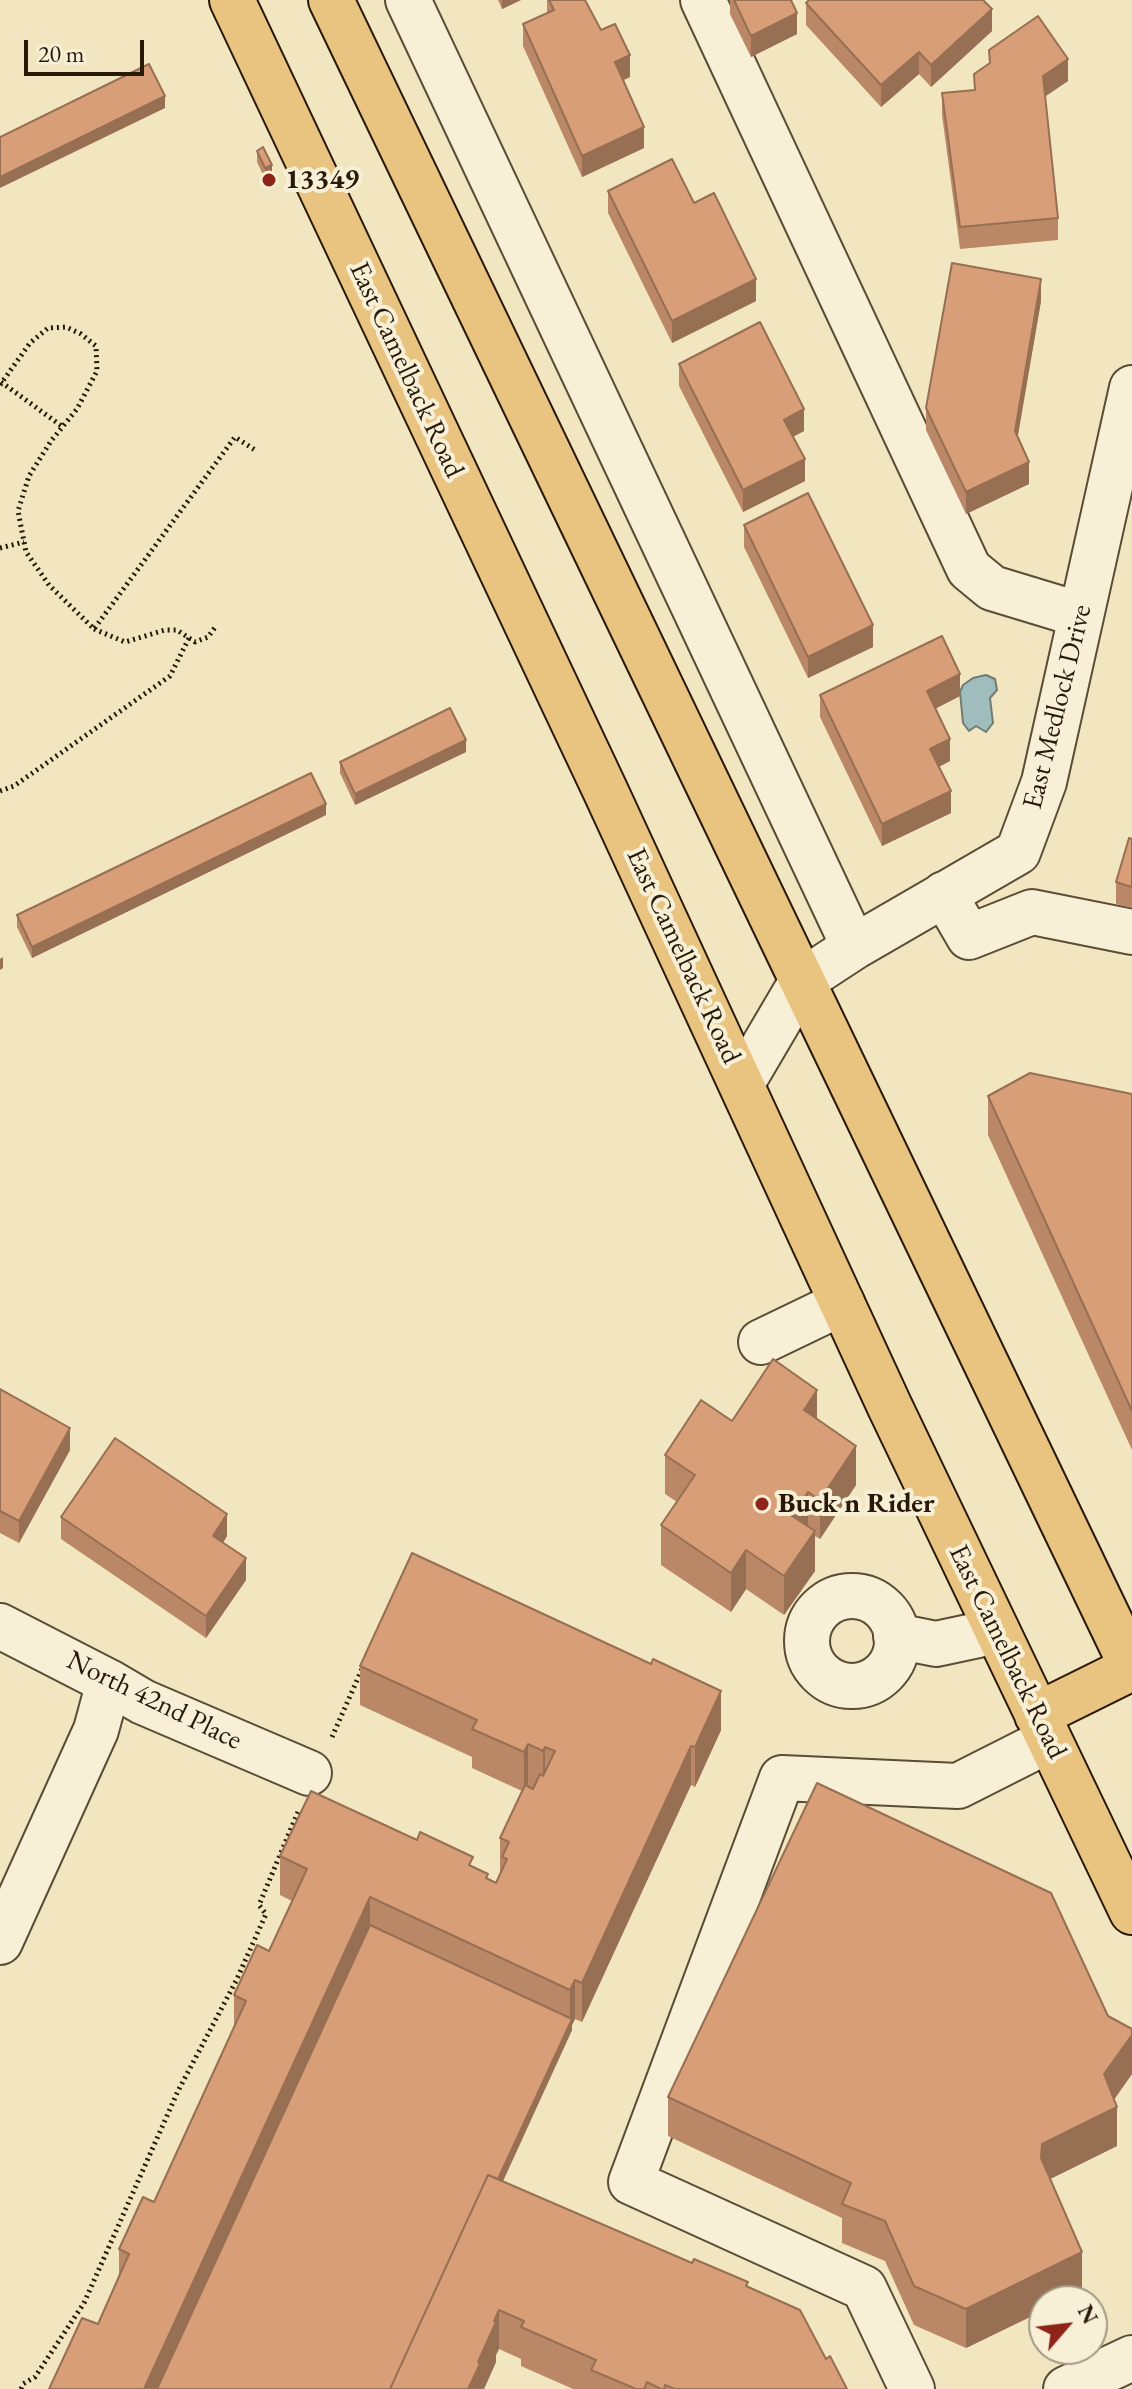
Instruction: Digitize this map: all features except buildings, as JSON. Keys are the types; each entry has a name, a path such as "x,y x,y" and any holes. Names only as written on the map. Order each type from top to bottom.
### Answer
{"main road":[{"name":"East Camelback Road","path":"232,0 742,1083 842,1303 1132,1912"},
{"path":"331,0 802,981 1122,1622 1132,1667 1043,1727"}],"street":[{"path":"408,0 854,947"},
{"path":"703,0 969,569 992,588 1081,615"},
{"name":"East Medlock Drive","path":"742,1083 802,981 854,947 1018,852 1044,782 1132,388"},
{"path":"944,894 969,937 1032,912 1132,932"},
{"path":"761,1342 842,1303"},
{"name":"North 42nd Place","path":"0,1626 143,1702 309,1773"},
{"path":"896,1636 936,1644 997,1631"},
{"path":"0,1942 96,1730 109,1682"},
{"path":"912,2389 864,2288 631,2182 782,1778 958,1786 1043,1727"},
{"path":"1066,2389 1132,2358"}],"path":[{"path":"63,427 1,384 30,343 48,328 66,327 96,346 97,371 77,409 29,476 18,511 26,552 49,585 94,629 125,642 165,630 177,630 195,642 208,637 216,626"},
{"path":"94,629 235,437 255,450"},
{"path":"0,548 24,542"},
{"path":"0,791 14,786 170,676 189,638"},
{"path":"361,1671 367,1657"},
{"path":"23,2387 35,2377 84,2303 178,2091 236,1981 266,1914"}],"water":[{"path":"986,675 995,679 997,690 990,698 993,723 986,732 976,726 969,731 963,723 960,692 963,685 973,678"}],"place":[{"name":"13349","path":"269,180"},
{"name":"Buck n Rider","path":"762,1504"}]}
